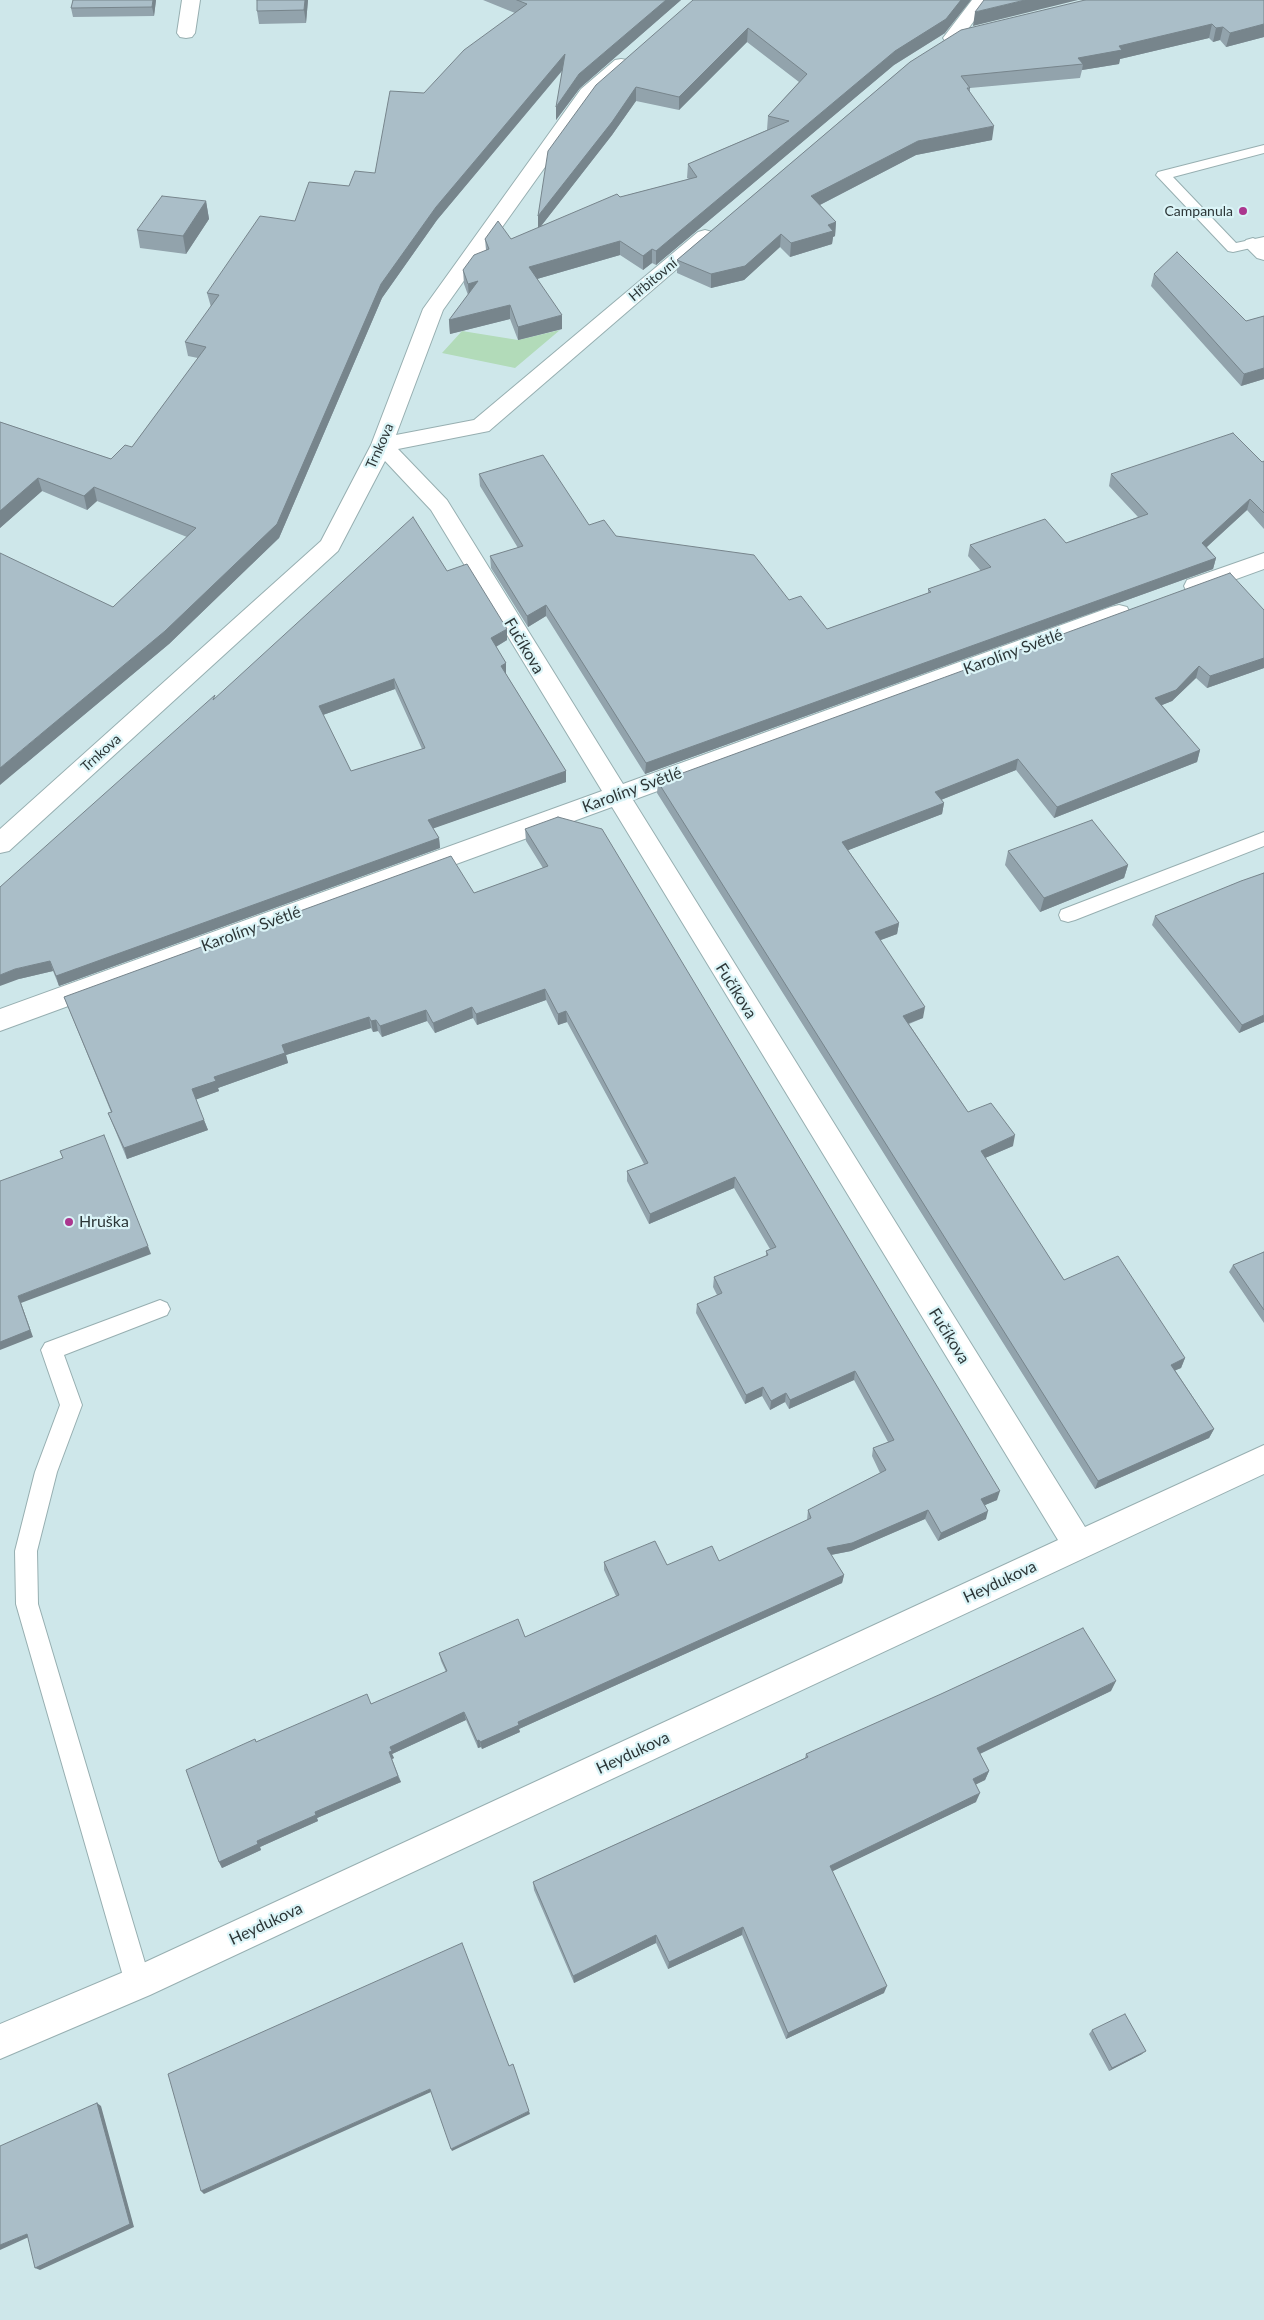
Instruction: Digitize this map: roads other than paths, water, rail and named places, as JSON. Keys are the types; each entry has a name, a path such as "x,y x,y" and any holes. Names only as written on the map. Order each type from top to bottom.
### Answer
{"street":[{"path":"186,33 191,0"},
{"path":"980,31 945,42 981,0"},
{"name":"Trnkova","path":"0,844 330,546 382,445 433,309 588,93 638,49"},
{"name":"Hřbitovní","path":"382,445 481,426 721,222"},
{"name":"Fučíkova","path":"382,445 439,505 1062,1520 1080,1545"},
{"path":"1170,595 1264,561"},
{"name":"Karolíny Světlé","path":"0,1020 1142,605"},
{"name":"Heydukova","path":"0,2042 138,1983 1264,1459"}],"lane":[{"path":"1260,246 1233,248 1163,175 1264,149"},
{"path":"1068,915 1264,839"},
{"path":"138,1983 27,1604 26,1551 46,1472 71,1404 52,1350 160,1309"}],"place":[{"name":"Campanula","path":"1243,211"},
{"name":"Hruška","path":"69,1222"}]}
